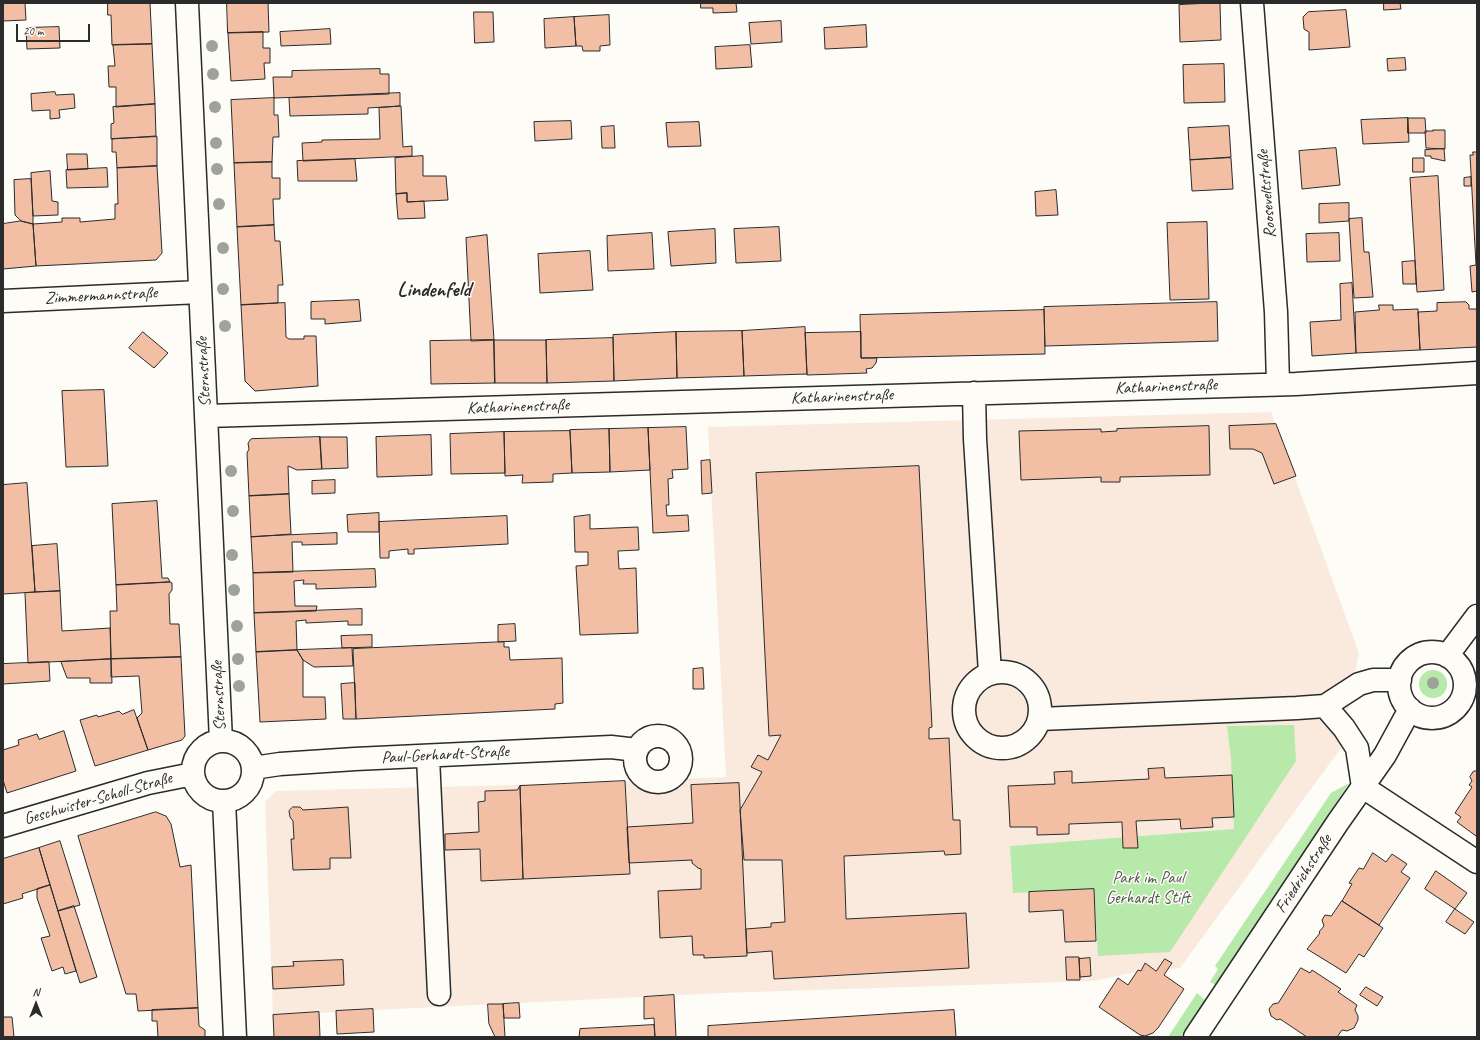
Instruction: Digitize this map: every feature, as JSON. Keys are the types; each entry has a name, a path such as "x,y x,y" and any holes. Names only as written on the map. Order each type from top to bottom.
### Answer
{"street":[{"name":"Sternstraße","path":"187,3 221,741"},
{"name":"Rooseveltstraße","path":"1252,3 1276,312 1278,384"},
{"name":"Zimmermannstraße","path":"3,300 200,292"},
{"name":"Katharinenstraße","path":"206,416 1278,384 1477,373"},
{"path":"974,393 975,446 990,673"},
{"path":"1447,656 1477,616"},
{"path":"1429,652 1435,652 1447,656 1457,664 1463,675 1464,688 1469,703 1438,716 1424,716 1410,709 1402,699 1400,693 1400,680 1407,663 1417,656 1429,652"},
{"path":"1002,671 1015,673 1026,679 1033,686 1041,708 1040,718 1036,729 1019,745 1008,748 996,748 984,744 974,736 965,719 965,700 970,689 978,679 990,673 1002,671"},
{"path":"1040,718 1325,706 1359,684 1373,680 1400,680"},
{"path":"1325,706 1344,728 1357,748 1363,787 1477,862"},
{"name":"Friedrichstraße","path":"1195,1037 1385,755 1410,709"},
{"name":"Sternstraße","path":"193,774 194,762 200,751 210,744 221,741 236,744 244,750 250,758 253,768"},
{"name":"Paul-Gerhardt-Straße","path":"253,768 280,764 611,747 637,750"},
{"path":"428,757 439,994"},
{"path":"193,774 196,785 203,794 213,800 224,801 236,798 246,790 252,780 253,768"},
{"name":"Geschwister-Scholl-Straße","path":"3,826 148,783 193,774"},
{"path":"224,801 235,1037"}],"shaded area":[{"path":"1271,412 1359,653 1341,748 1180,968 1141,971 1093,981 722,993 273,1015 265,802 276,791 553,784 726,777 708,427"}],"green space":[{"path":"1433,670 1443,674 1447,684 1443,694 1433,698 1423,694 1419,684 1423,674"},
{"name":"Park im Paul Gerhardt Stift","path":"1294,725 1296,761 1170,952 1098,956 1094,890 1013,893 1010,846 1234,829 1231,759 1227,726"},
{"path":"1349,783 1216,985 1210,982 1218,969 1215,966 1331,793"},
{"path":"1197,993 1205,1000 1181,1037 1168,1037"}],"building":[{"path":"3,3 25,3 26,20 3,21"},
{"path":"108,3 150,3 152,44 112,45 111,15 108,15"},
{"path":"227,3 268,3 269,32 228,33"},
{"path":"701,3 736,3 737,12 713,13 713,8 701,8"},
{"path":"1220,3 1221,40 1180,42 1179,5"},
{"path":"1384,3 1400,3 1401,9 1384,10"},
{"path":"1346,10 1350,47 1309,50 1309,32 1304,29 1303,17 1308,12"},
{"path":"474,12 493,12 494,42 475,43"},
{"path":"609,15 610,45 600,46 600,51 583,51 582,46 576,46 574,17"},
{"path":"574,17 576,46 545,48 544,19"},
{"path":"781,21 782,42 751,44 749,23"},
{"path":"866,25 867,47 825,49 824,28"},
{"path":"59,27 60,48 27,49 26,28"},
{"path":"330,29 331,44 281,46 280,32"},
{"path":"263,32 263,48 270,48 270,63 264,63 265,79 231,81 228,33"},
{"path":"152,44 155,104 116,107 116,87 109,87 108,66 115,66 113,45"},
{"path":"750,45 752,67 716,69 715,47"},
{"path":"1405,58 1406,70 1388,71 1387,59"},
{"path":"1224,64 1225,102 1184,103 1183,65"},
{"path":"380,69 380,74 389,74 389,94 274,98 273,77 292,77 292,71"},
{"path":"55,92 56,95 74,94 75,108 59,110 60,118 50,119 50,110 32,111 31,94"},
{"path":"400,93 400,106 368,108 368,114 290,116 289,98"},
{"path":"274,98 274,115 278,115 279,137 273,137 272,162 234,163 231,100"},
{"path":"155,104 156,136 111,139 111,124 114,123 113,107"},
{"path":"401,106 403,147 412,146 412,156 303,161 302,143 322,142 322,140 380,139 379,108"},
{"path":"1408,118 1409,142 1363,144 1361,120"},
{"path":"1408,118 1425,118 1426,133 1408,133"},
{"path":"571,121 572,139 535,141 534,122"},
{"path":"699,122 701,146 668,147 666,123"},
{"path":"614,126 615,148 602,148 601,127"},
{"path":"1229,126 1231,157 1190,160 1188,128"},
{"path":"1445,130 1445,149 1426,148 1425,131"},
{"path":"157,137 157,166 117,168 116,152 112,152 112,139"},
{"path":"1336,148 1340,185 1302,189 1299,151"},
{"path":"1444,149 1445,161 1431,158 1431,156 1425,156 1425,150"},
{"path":"1473,152 1477,152 1477,291 1472,292 1470,266 1476,265 1470,155 1473,155"},
{"path":"67,154 87,154 88,169 68,170"},
{"path":"423,156 423,176 446,176 448,200 407,202 407,193 396,194 395,158"},
{"path":"1231,158 1233,189 1192,191 1190,160"},
{"path":"1413,158 1424,158 1424,172 1413,172"},
{"path":"355,159 357,181 298,181 297,161"},
{"path":"272,162 272,178 280,178 280,199 273,199 274,225 237,227 234,163"},
{"path":"157,166 162,253 156,260 36,266 33,224 62,222 62,218 80,218 80,222 115,219 115,204 118,204 117,168"},
{"path":"107,168 108,187 67,188 66,170"},
{"path":"50,171 52,201 58,202 58,215 33,216 31,173"},
{"path":"1438,176 1444,290 1417,292 1410,178"},
{"path":"1471,177 1471,186 1464,186 1464,178"},
{"path":"31,179 33,224 21,221 15,215 14,180"},
{"path":"1056,190 1058,215 1036,216 1035,192"},
{"path":"407,193 407,202 424,201 425,218 398,219 396,194"},
{"path":"1349,203 1349,221 1319,223 1319,204"},
{"path":"1362,218 1364,252 1369,252 1373,297 1354,298 1349,219"},
{"path":"21,221 33,224 36,266 3,269 3,224"},
{"path":"1207,222 1209,299 1170,300 1167,223"},
{"path":"274,225 275,241 280,241 283,285 278,285 278,303 241,305 237,227"},
{"path":"779,227 781,261 736,263 734,229"},
{"path":"715,229 716,263 671,266 668,232"},
{"path":"652,233 654,269 608,271 607,236"},
{"path":"1339,233 1340,261 1307,262 1306,234"},
{"path":"487,235 494,340 471,341 466,238"},
{"path":"590,251 593,290 540,293 538,254"},
{"path":"1415,261 1416,284 1403,284 1402,262"},
{"path":"1352,283 1356,353 1312,356 1310,322 1341,320 1340,284"},
{"path":"359,300 361,321 325,324 325,319 311,319 311,302"},
{"path":"1217,302 1218,341 1045,346 1044,307"},
{"path":"1466,302 1469,305 1469,309 1477,309 1477,347 1420,350 1418,312 1437,311 1437,303"},
{"path":"285,303 286,337 289,339 304,339 304,336 316,336 318,386 255,391 245,381 241,305"},
{"path":"1379,305 1393,305 1393,310 1418,309 1420,350 1356,353 1355,312 1379,310"},
{"path":"1044,310 1045,354 861,358 860,315"},
{"path":"805,327 807,374 744,376 742,331"},
{"path":"742,331 744,376 677,378 676,332"},
{"path":"143,332 168,353 154,368 129,348"},
{"path":"676,332 677,378 614,381 613,335"},
{"path":"861,332 861,358 877,358 876,363 872,368 866,369 867,373 807,375 805,333"},
{"path":"613,338 614,381 547,383 546,340"},
{"path":"494,340 495,383 431,384 430,341"},
{"path":"494,340 546,340 547,383 495,383"},
{"path":"104,390 108,466 66,467 62,391"},
{"path":"1276,424 1296,476 1274,484 1262,453 1253,449 1230,449 1229,426"},
{"path":"1209,426 1210,475 1120,477 1120,482 1101,482 1101,477 1021,480 1019,431 1101,429 1101,432 1117,431 1117,429"},
{"path":"686,427 688,469 672,470 673,478 668,479 669,505 666,505 667,516 688,515 689,531 653,533 648,428"},
{"path":"648,428 650,470 610,472 609,429"},
{"path":"609,429 610,472 572,473 570,430"},
{"path":"570,431 572,473 553,474 553,482 522,483 523,475 505,476 504,432"},
{"path":"504,432 505,473 451,474 450,434"},
{"path":"431,435 432,475 377,477 376,437"},
{"path":"320,437 322,469 297,470 288,466 289,494 249,496 247,453 249,449 248,443 251,439"},
{"path":"320,437 347,437 348,468 322,469"},
{"path":"710,460 712,493 702,494 701,461"},
{"path":"919,466 932,727 929,728 929,739 949,738 953,820 960,820 961,854 945,855 944,851 844,856 846,919 966,913 969,968 774,979 772,951 747,953 746,929 771,927 771,923 785,922 782,860 744,860 740,810 762,772 751,767 758,755 768,760 781,735 769,736 756,473"},
{"path":"335,480 335,493 312,494 312,481"},
{"path":"27,483 35,592 3,594 3,485"},
{"path":"289,494 291,534 251,537 249,496"},
{"path":"157,501 162,578 168,578 170,582 116,585 112,504"},
{"path":"379,513 379,532 348,532 347,515"},
{"path":"590,515 590,529 638,527 639,550 618,551 619,569 636,568 638,633 580,635 576,566 588,565 588,552 575,552 574,517"},
{"path":"507,516 508,544 414,549 414,554 408,554 408,549 389,551 389,558 380,558 379,522"},
{"path":"337,533 337,544 302,545 302,542 292,542 293,572 253,573 251,537"},
{"path":"57,544 60,591 35,592 32,546"},
{"path":"375,569 376,587 316,589 316,584 303,584 304,580 294,581 295,606 317,606 316,611 254,613 253,573"},
{"path":"172,583 172,590 169,594 170,624 179,624 181,657 111,659 110,611 117,611 116,585"},
{"path":"60,591 62,631 110,628 111,659 28,663 25,593"},
{"path":"362,609 362,625 348,625 348,621 306,623 306,620 296,621 297,650 256,652 254,613"},
{"path":"515,624 516,641 498,642 498,625"},
{"path":"372,635 372,647 342,648 341,636"},
{"path":"504,642 504,647 509,647 510,660 562,658 563,703 555,704 555,709 356,719 353,649"},
{"path":"352,648 353,666 314,667 303,660 297,650"},
{"path":"297,650 303,660 303,697 325,697 326,719 260,722 256,652"},
{"path":"181,657 185,736 182,740 148,750 137,718 142,713 139,676 111,677 111,659"},
{"path":"111,659 112,683 90,683 90,678 67,678 61,662"},
{"path":"49,662 50,681 3,684 3,664"},
{"path":"703,668 704,689 693,689 693,669"},
{"path":"355,683 356,719 343,719 341,684"},
{"path":"134,710 148,750 95,766 80,720 97,715 98,717 119,711 122,714"},
{"path":"64,731 76,771 7,793 3,780 3,750 19,745 18,740 37,734 39,739"},
{"path":"1164,768 1165,778 1232,775 1234,817 1212,818 1213,827 1181,829 1180,819 1136,821 1138,848 1123,848 1122,822 1069,824 1069,834 1037,835 1037,827 1010,827 1008,786 1055,784 1054,772 1072,771 1072,783 1149,779 1148,769"},
{"path":"1474,771 1477,771 1476,836 1457,822 1461,817 1455,813 1472,787 1469,785 1472,781 1470,777"},
{"path":"625,781 630,874 523,879 520,786"},
{"path":"739,783 747,956 704,958 704,955 693,955 692,936 660,938 658,891 701,889 701,869 692,863 692,860 629,863 627,827 693,823 691,785"},
{"path":"520,786 523,879 481,881 480,849 445,850 445,834 479,832 478,802 485,801 485,791 517,790"},
{"path":"293,807 300,807 303,810 348,807 351,858 330,858 330,869 293,870 291,839 294,839 293,821 290,817 289,811"},
{"path":"156,812 166,816 171,824 180,867 191,865 198,1008 138,1011 136,994 126,994 78,836"},
{"path":"60,841 80,905 58,911 39,848"},
{"path":"39,848 50,885 22,894 23,898 3,904 3,859"},
{"path":"1373,853 1386,862 1392,854 1407,864 1401,872 1410,878 1379,925 1342,901 1352,884 1349,883 1359,868 1363,869"},
{"path":"1436,871 1467,893 1455,909 1425,889"},
{"path":"50,885 76,971 65,974 63,967 52,971 41,938 50,936 37,898 37,889"},
{"path":"1094,889 1096,941 1065,942 1063,910 1029,912 1029,892"},
{"path":"1342,901 1383,928 1364,957 1359,954 1346,973 1307,949 1324,926 1322,920 1325,915 1331,916"},
{"path":"74,906 97,977 80,983 58,911"},
{"path":"1455,909 1474,922 1465,934 1446,922"},
{"path":"1066,957 1079,957 1080,980 1067,980"},
{"path":"1090,958 1091,976 1080,977 1079,959"},
{"path":"1165,959 1172,963 1164,975 1184,989 1158,1028 1153,1033 1145,1036 1140,1035 1099,1007 1118,978 1128,985 1138,970 1141,971 1145,963 1156,971"},
{"path":"343,960 344,985 273,989 272,967 294,966 293,962"},
{"path":"1301,968 1310,973 1312,970 1341,989 1338,992 1357,1005 1355,1010 1358,1020 1354,1028 1347,1031 1342,1030 1337,1037 1307,1037 1280,1019 1277,1020 1271,1016 1269,1009 1273,1004 1278,1003"},
{"path":"1366,987 1383,997 1377,1006 1360,995"},
{"path":"674,995 676,1037 655,1037 654,1018 644,1019 644,997"},
{"path":"519,1003 520,1018 504,1018 503,1004"},
{"path":"488,1004 503,1004 505,1037 495,1037 489,1024"},
{"path":"198,1008 199,1026 205,1030 205,1037 158,1037 157,1021 152,1021 152,1010"},
{"path":"373,1009 374,1032 337,1034 336,1011"},
{"path":"954,1010 956,1037 708,1037 708,1026"},
{"path":"319,1012 320,1037 274,1037 273,1015"},
{"path":"3,1017 12,1017 14,1037 3,1037"},
{"path":"654,1025 655,1037 579,1037 580,1029"}],"district":[{"name":"Lindenfeld","path":"434,290"}]}
